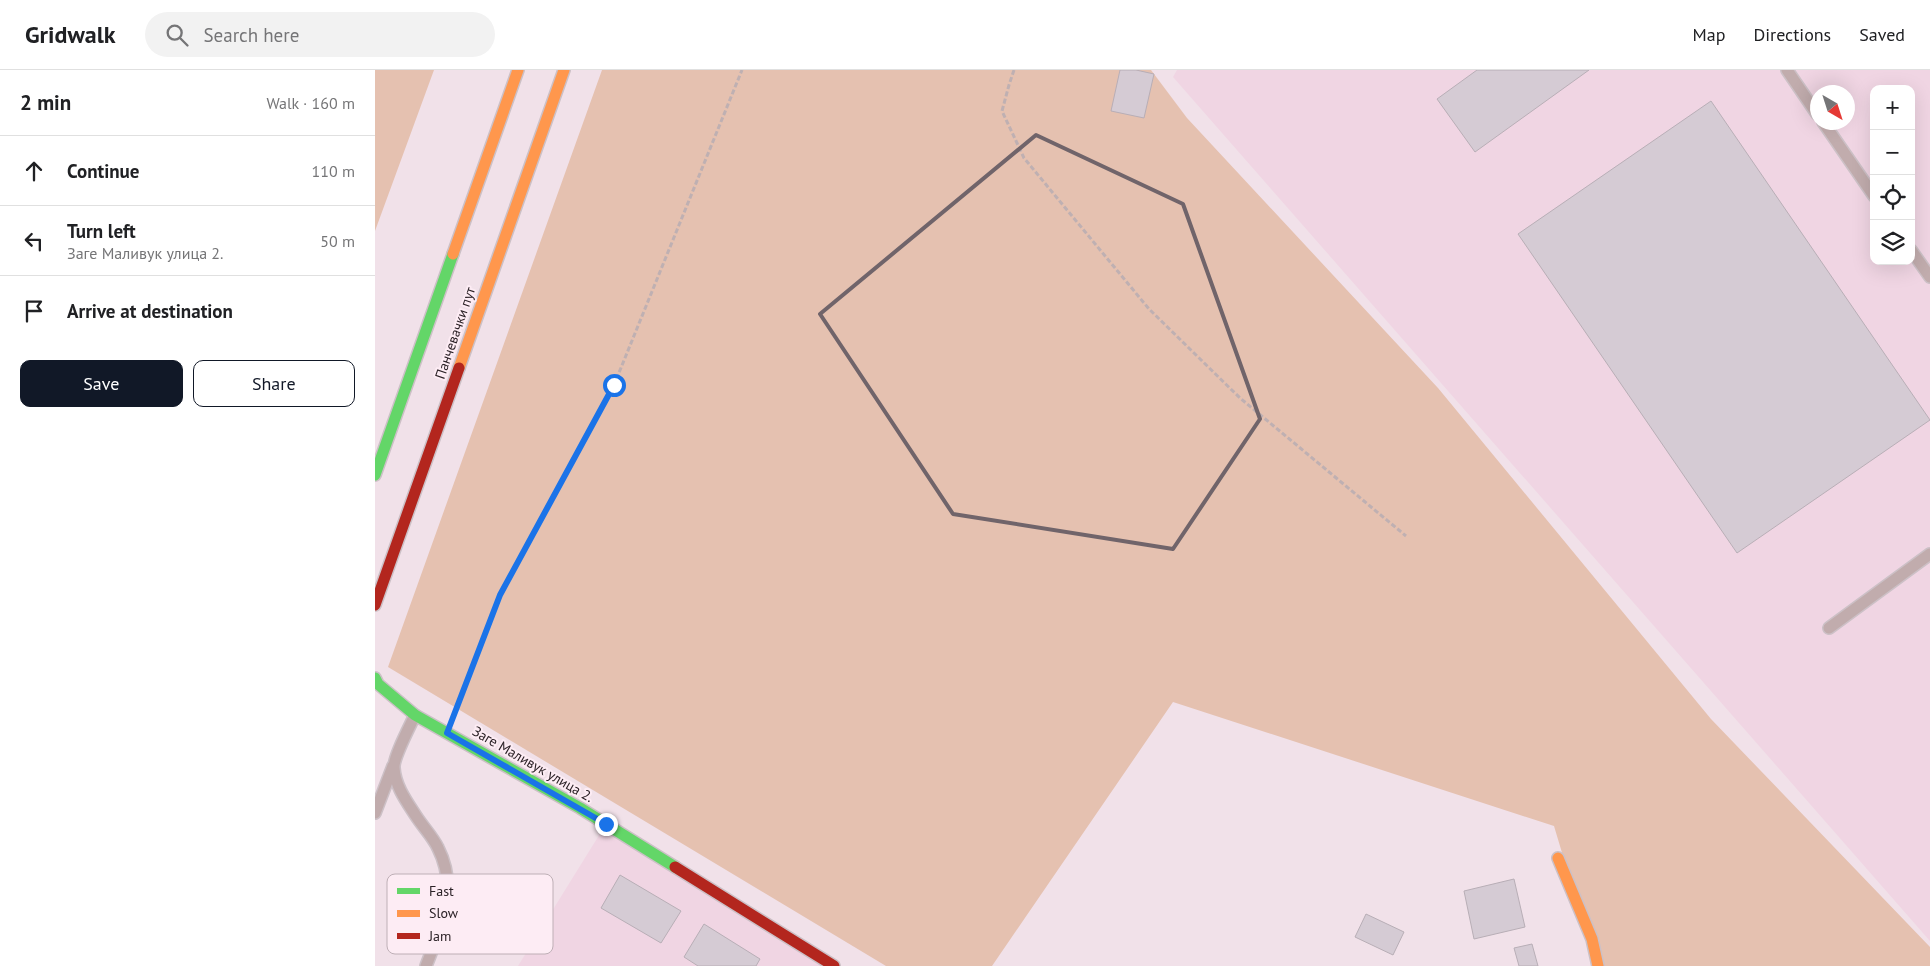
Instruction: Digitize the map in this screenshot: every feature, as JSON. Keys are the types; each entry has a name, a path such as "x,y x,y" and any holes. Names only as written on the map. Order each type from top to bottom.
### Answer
{"main road":[{"name":"Панчевачки пут","path":"375,475 518,70"},
{"name":"Панчевачки пут","path":"375,605 563,70"},
{"name":"Заге Маливук улица 2.","path":"375,678 378,684 415,715 580,808 834,966"},
{"path":"1559,858 1592,939 1599,966"}],"lane":[{"path":"1787,70 1810,104"},
{"path":"1829,130 1870,190"},
{"path":"1915,256 1930,277"},
{"path":"1829,628 1930,554"},
{"path":"375,813 415,715"},
{"path":"394,766 395,778 399,789 438,848 447,874"},
{"path":"426,966 431,954"}],"path":[{"path":"447,733 500,595 614,385 742,70"},
{"path":"1014,70 1002,111 1024,158 1143,302 1240,398 1406,536"}],"highlighted area":[{"path":"1036,135 1183,204 1260,419 1173,549 953,514 820,314"}],"shaded area":[{"path":"375,70 434,70 375,231"},
{"path":"602,70 1151,70 1187,118 1438,388 1711,719 1930,947 1930,966 1596,966 1554,826 1173,702 992,966 886,966 388,667"},
{"path":"1177,70 1930,70 1930,941 1173,77"},
{"path":"606,824 828,966 518,966 525,954 553,954 553,910"}],"building":[{"path":"1120,70 1136,70 1154,74 1144,118 1111,111"},
{"path":"1477,70 1589,70 1475,152 1437,99"},
{"path":"1711,101 1930,420 1737,553 1518,234"},
{"path":"620,875 681,911 661,943 601,908"},
{"path":"1514,879 1525,927 1474,939 1464,891"},
{"path":"1366,914 1404,932 1393,955 1355,937"},
{"path":"704,924 760,959 756,966 698,966 684,957"},
{"path":"1532,944 1538,966 1519,966 1514,948"}],"traffic: fast":[{"path":"375,475 453,254"},
{"path":"375,678 378,684 415,715 580,808 675,867"}],"traffic: slow":[{"path":"453,254 518,70"},
{"path":"459,368 564,70"},
{"path":"1558,858 1592,939 1598,966"}],"traffic: jam":[{"path":"375,605 459,368"},
{"path":"675,867 834,966"}],"route":[{"path":"606,824 447,733 500,595 614,385"}]}
